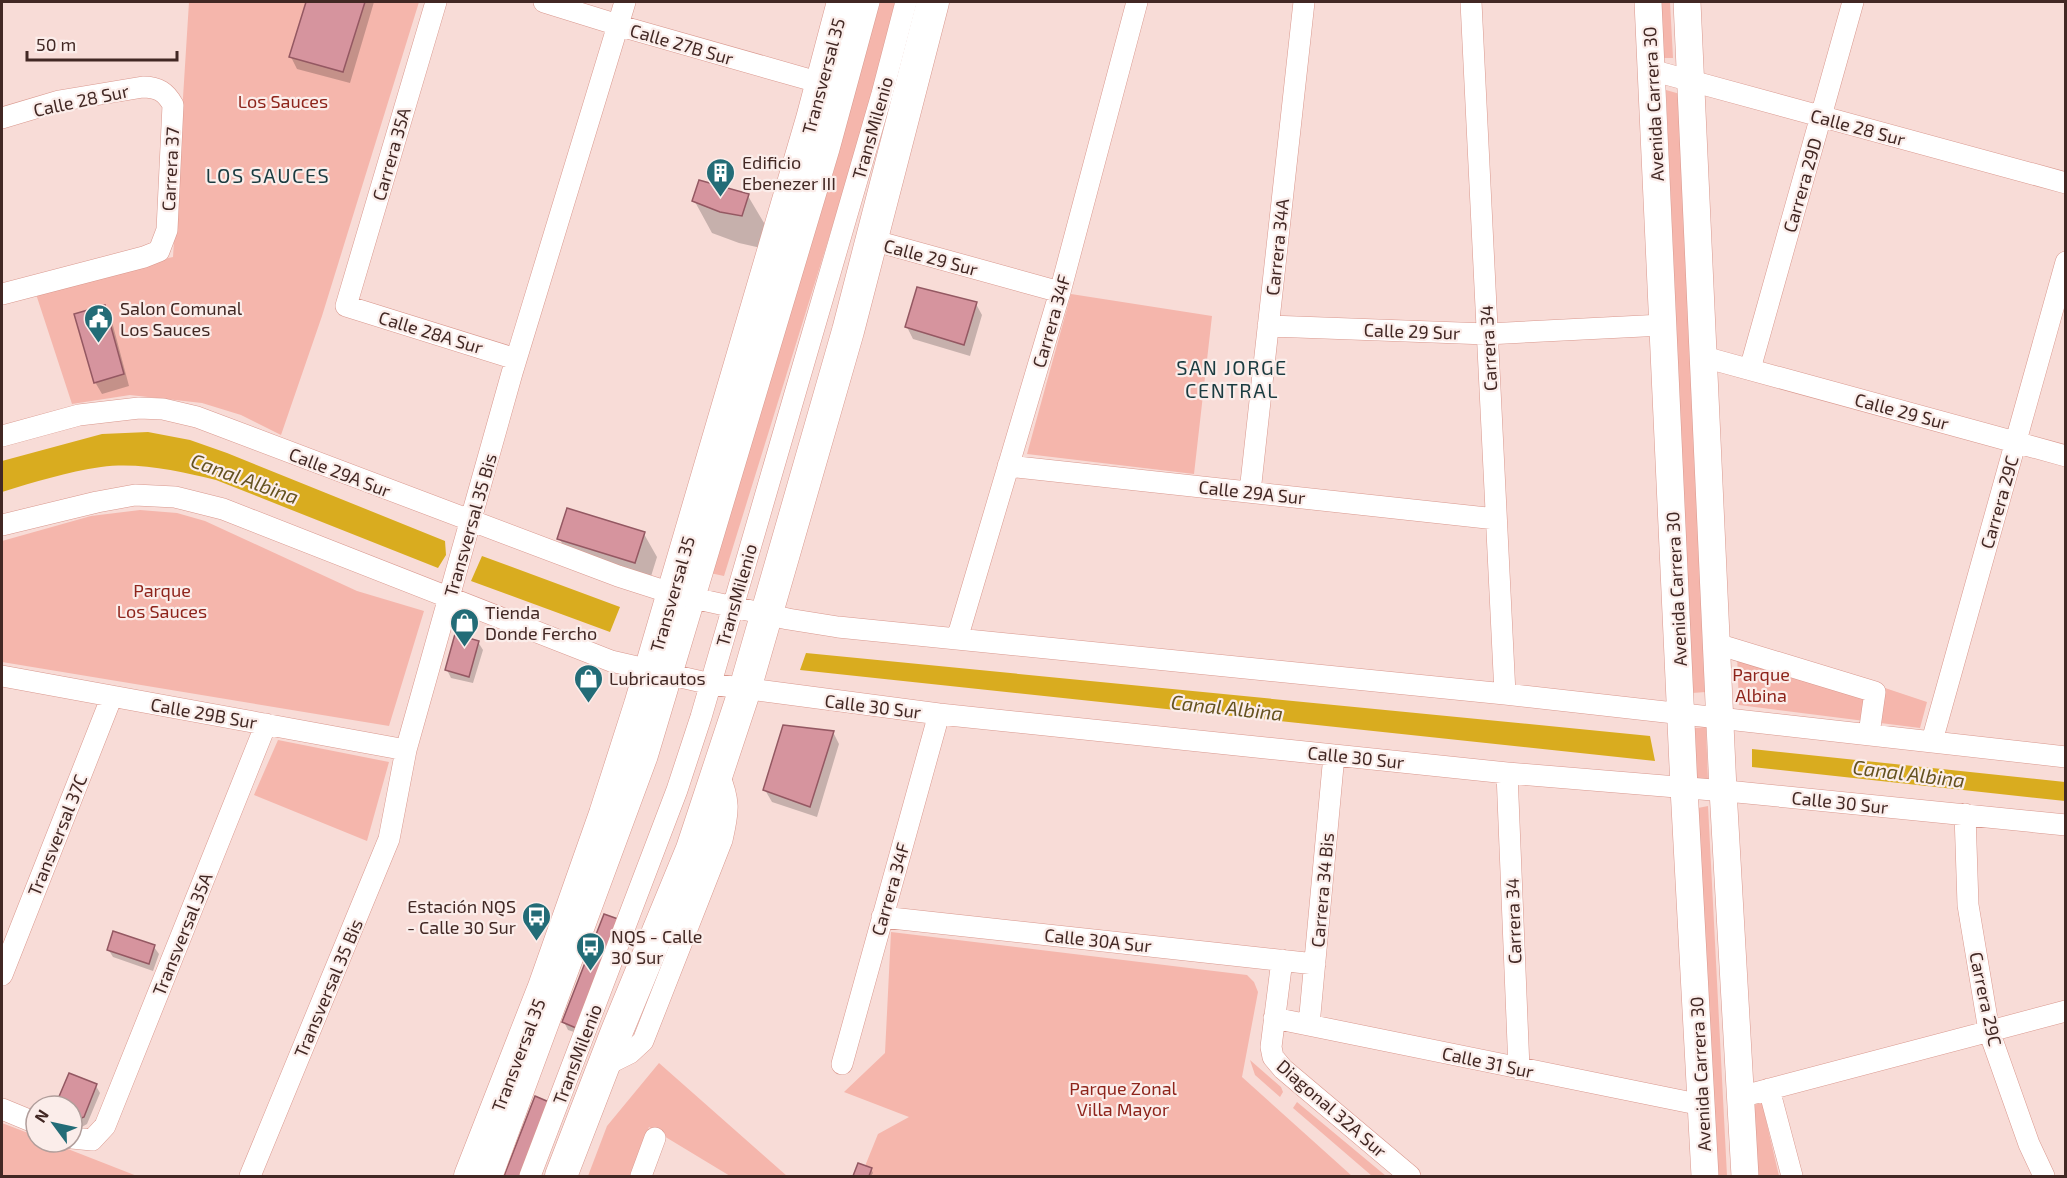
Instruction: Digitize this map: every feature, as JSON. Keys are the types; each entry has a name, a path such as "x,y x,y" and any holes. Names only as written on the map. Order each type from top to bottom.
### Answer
{"highway":[{"name":"Transversal 35","path":"470,1176 544,987 605,814 661,673 843,2"},
{"path":"561,1176 673,899 745,689 845,343 933,2"}],"main road":[{"name":"Avenida Carrera 30","path":"1648,2 1684,788 1706,1176"},
{"name":"Avenida Carrera 30","path":"1687,2 1723,790 1745,1176"}],"street":[{"name":"Carrera 35A","path":"346,306 436,2"},
{"name":"Calle 27B Sur","path":"543,2 618,26 821,83"},
{"name":"Transversal 35 Bis","path":"250,1176 389,839 406,750 516,359 625,2"},
{"name":"TransMilenio","path":"683,595 826,160 869,2"},
{"name":"TransMilenio","path":"530,1176 677,790 711,684 882,94 906,2"},
{"name":"Carrera 34F","path":"957,639 1060,292 1137,2"},
{"name":"Carrera 34A","path":"1250,492 1304,2"},
{"name":"Carrera 34","path":"1471,2 1505,694"},
{"name":"Carrera 29D","path":"1750,369 1853,2"},
{"name":"Calle 28 Sur","path":"1651,70 2066,183"},
{"name":"Calle 28 Sur","path":"2,118 59,101 104,92 143,87 161,90"},
{"name":"Carrera 37","path":"2,294 144,257 159,251 167,230 173,105 161,90"},
{"name":"Calle 29 Sur","path":"872,240 1060,292"},
{"name":"Carrera 29C","path":"1932,741 2066,262"},
{"name":"Calle 28A Sur","path":"346,306 516,359"},
{"name":"Calle 29 Sur","path":"1268,326 1487,334 1663,325"},
{"name":"Calle 29 Sur","path":"1704,357 2066,456"},
{"name":"Calle 29A Sur","path":"2,436 79,415 139,408 197,417 468,531 683,595"},
{"name":"Calle 29A Sur","path":"1008,466 1496,519"},
{"path":"2,525 135,495 175,497 223,508 605,659 661,673"},
{"path":"683,595 804,622 838,627 1505,694 2066,757"},
{"path":"1717,644 1875,692 1869,734"},
{"name":"TransMilenio","path":"492,1176 640,778 661,673"},
{"name":"Calle 30 Sur","path":"661,673 711,684 939,714 1507,773 1723,790 2066,825"},
{"name":"Calle 29B Sur","path":"2,676 406,750"},
{"name":"Transversal 37C","path":"2,975 112,696"},
{"name":"Carrera 34F","path":"842,1064 939,714"},
{"name":"Transversal 35A","path":"84,1138 105,1126 266,724"},
{"name":"Carrera 34 Bis","path":"1309,1025 1334,755"},
{"name":"Carrera 34","path":"1507,773 1519,1069"},
{"name":"Carrera 29C","path":"1965,814 1968,905 1989,1031 2044,1176"},
{"name":"Calle 30A Sur","path":"882,917 1315,963"},
{"name":"Diagonal 32A Sur","path":"1282,960 1271,1047 1273,1057 1410,1176"},
{"path":"1740,1097 2066,1011"},
{"name":"Calle 31 Sur","path":"1274,1018 1702,1105"},
{"path":"1769,1089 1792,1176"},
{"path":"2,1109 24,1118"},
{"path":"641,1176 655,1138"}],"green space":[{"name":"Los Sauces","path":"189,2 419,2 322,316 281,435 241,415 202,403 130,395 72,404 35,291 173,257","holes":["105,305 124,374 94,382 75,314"]},
{"path":"880,2 895,2 861,134 724,576 710,573 833,173"},
{"path":"1658,2 1670,2 1673,58 1660,58"},
{"path":"1666,90 1680,94 1706,692 1692,693"},
{"path":"1071,294 1212,316 1194,474 1027,454"},
{"name":"Parque Los Sauces","path":"140,510 177,513 205,521 357,591 424,611 389,726 2,662 2,541 91,516"},
{"name":"Parque Albina","path":"1737,654 1882,687 1927,702 1920,728 1739,705"},
{"path":"1706,727 1708,781 1696,780 1695,728"},
{"path":"278,740 389,762 367,841 254,795"},
{"path":"1708,806 1727,1176 1714,1176 1698,808"},
{"name":"Parque Zonal Villa Mayor","path":"891,932 1247,975 1254,982 1258,992 1242,1077 1352,1176 861,1176 878,1134 909,1117 844,1092 885,1053"},
{"path":"1250,1060 1281,1087 1283,1092 1280,1097 1255,1075"},
{"path":"659,1063 787,1176 730,1176 649,1127 630,1176 588,1176 607,1126"},
{"path":"1297,1102 1386,1176 1372,1176 1293,1108"},
{"path":"1762,1103 1779,1176 1757,1176 1749,1106"},
{"path":"2,1123 24,1131 24,1154 81,1154 137,1176 2,1176"}],"water":[{"name":"Canal Albina","path":"148,432 190,440 227,453 445,541 446,555 438,568 216,480 159,468 101,467 63,474 2,492 2,461 102,434"},
{"path":"482,556 620,607 610,632 471,581"},
{"name":"Canal Albina","path":"806,653 1650,736 1655,761 800,670"},
{"name":"Canal Albina","path":"1752,749 2065,782 2065,801 1752,767"}],"building":[{"path":"306,2 365,2 343,72 289,57"},
{"name":"Edificio Ebenezer III","path":"699,180 749,194 742,216 720,212 692,201"},
{"path":"917,287 977,302 964,345 905,327"},
{"name":"Salon Comunal Los Sauces","path":"105,305 124,374 94,383 74,314"},
{"path":"567,508 645,532 635,563 557,539"},
{"path":"455,634 479,641 469,677 445,670"},
{"path":"783,725 834,731 810,807 763,790"},
{"name":"NQS - Calle 30 Sur","path":"604,914 618,919 576,1028 562,1022"},
{"path":"113,931 155,945 149,964 107,950"},
{"path":"69,1073 97,1084 84,1117 84,1094 60,1094"},
{"path":"535,1096 549,1102 520,1176 504,1176"},
{"path":"858,1163 872,1168 869,1176 853,1176"}],"place":[{"name":"Edificio Ebenezer III","path":"721,198"},
{"name":"Salon Comunal Los Sauces","path":"99,344"},
{"name":"Tienda Donde Fercho","path":"464,648"},
{"name":"Lubricautos","path":"588,704"},
{"name":"Estación NQS - Calle 30 Sur","path":"537,942"},
{"name":"NQS - Calle 30 Sur","path":"590,972"}],"district":[{"name":"LOS SAUCES","path":"268,175"},
{"name":"SAN JORGE CENTRAL","path":"1232,378"}]}
